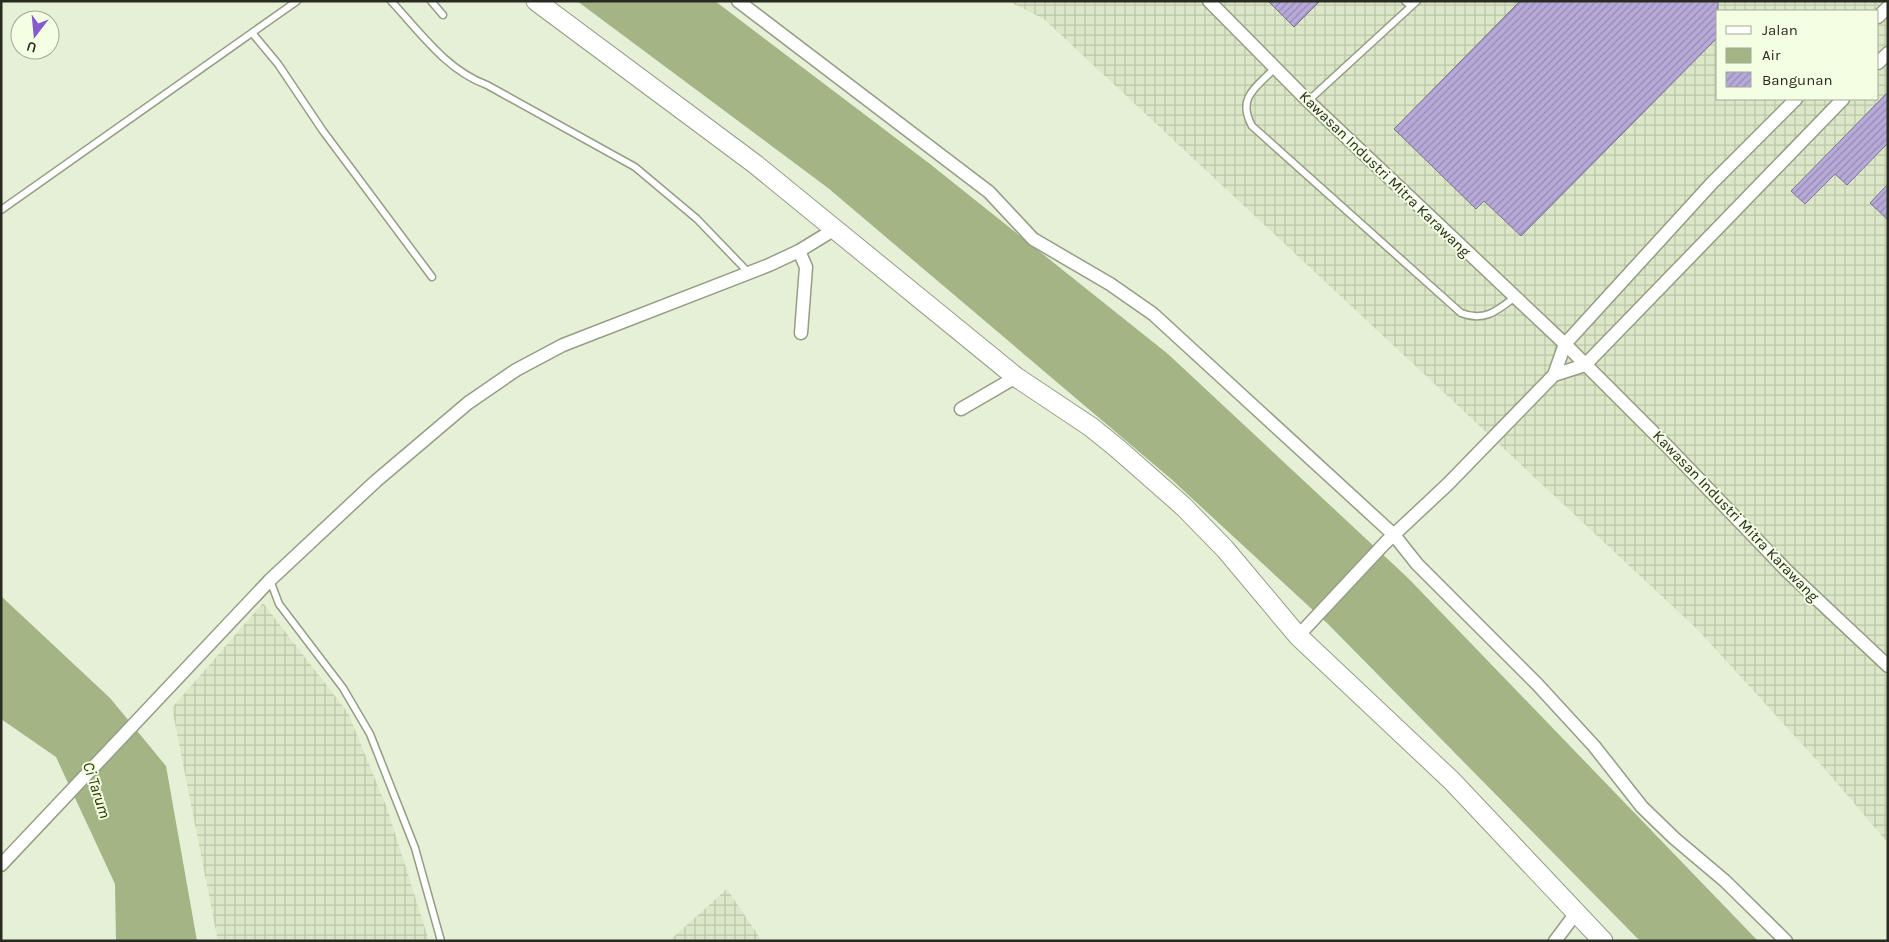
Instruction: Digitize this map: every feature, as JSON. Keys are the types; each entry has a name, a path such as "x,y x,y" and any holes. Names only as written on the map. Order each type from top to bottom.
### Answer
{"street":[{"path":"536,1 755,164 1016,377 1091,427 1184,508 1244,571 1298,636 1380,711 1452,781 1603,941"},
{"path":"738,1 989,192 1033,239 1110,284 1153,314 1417,564 1537,684 1594,746 1642,807 1674,838 1725,881 1786,941"},
{"name":"Kawasan Industri Mitra Karawang","path":"1209,1 1308,101 1565,344 1666,445 1787,571 1888,666"},
{"path":"1879,15 1888,6"},
{"path":"1879,62 1888,53"},
{"path":"1298,636 1389,539 1448,484 1554,375 1565,344 1712,183 1795,100"},
{"path":"1554,375 1585,365 1842,100"},
{"path":"1,866 139,721 211,640 270,580 376,481 468,403 516,370 563,345 799,251 835,229"},
{"path":"799,251 806,267 801,333"},
{"path":"961,409 1016,377"},
{"path":"1555,941 1576,913"}],"lane":[{"path":"1,210 253,34 297,1"},
{"path":"391,1 450,66 635,167 697,219 748,272"},
{"path":"431,1 443,15"},
{"path":"1405,1 1411,6"},
{"path":"1308,101 1417,1"},
{"path":"253,34 278,64 323,131 432,277"},
{"path":"1276,67 1248,96 1244,105 1246,115 1252,126 1461,313 1471,317 1492,315 1515,297"},
{"path":"270,580 279,604 343,688 370,734 415,848 441,941"}],"shaded area":[{"path":"1008,1 1888,1 1888,843 1824,768 1697,629 1044,19"},
{"path":"263,603 348,713 387,808 429,941 218,941 172,708"},
{"path":"727,889 762,941 669,941"}],"water":[{"path":"577,1 715,1 930,164 1168,354 1408,578 1758,941 1640,941 1328,624 1170,478 828,188"},
{"name":"Ci Tarum","path":"1,596 110,698 166,766 197,941 116,941 115,884 56,757 1,719"}],"building":[{"path":"1268,1 1320,1 1294,27"},
{"path":"1520,1 1718,1 1718,10 1716,10 1716,39 1521,236 1484,201 1476,209 1394,129"},
{"path":"1888,92 1888,143 1847,185 1835,174 1805,204 1791,191"},
{"path":"1888,184 1888,220 1870,203"}]}
